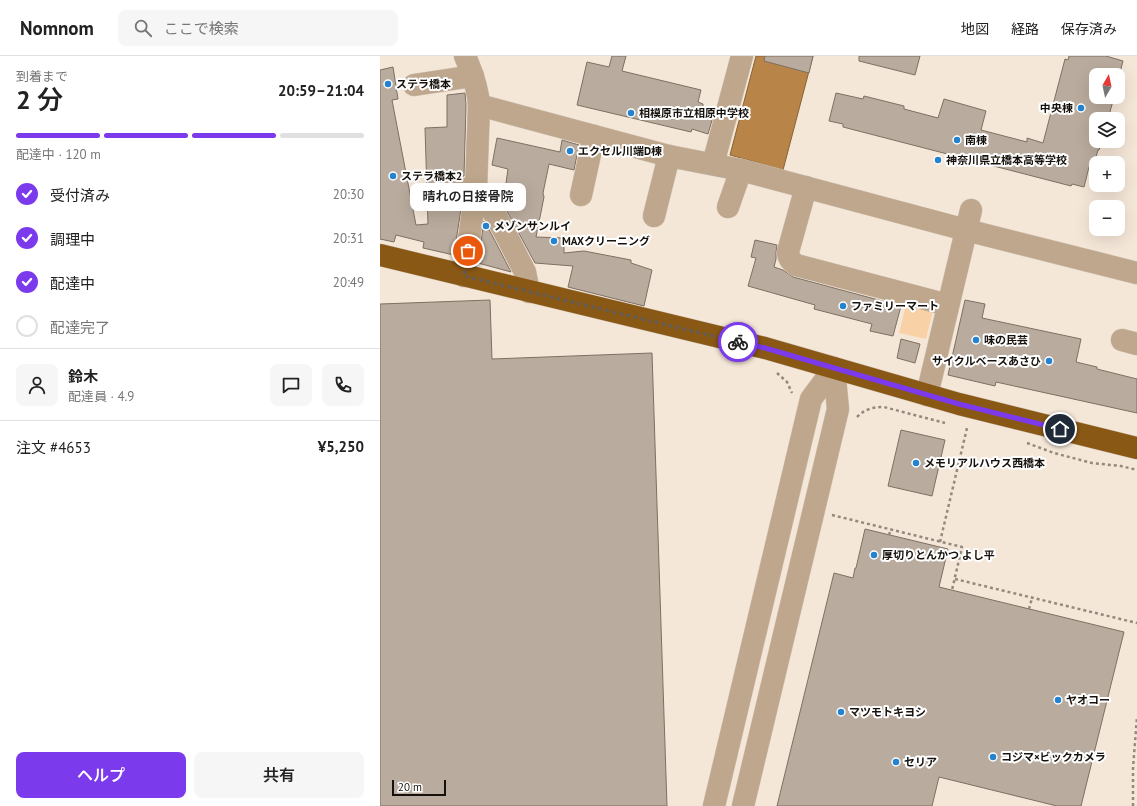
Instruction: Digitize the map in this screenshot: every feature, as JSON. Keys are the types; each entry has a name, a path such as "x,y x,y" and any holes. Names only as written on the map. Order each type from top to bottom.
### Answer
{"highway":[{"path":"380,256 765,348 959,404 1137,448"}],"street":[{"path":"464,276 476,189 479,105 477,92 465,56"},
{"path":"713,164 726,101 742,56"},
{"path":"414,85 472,76"},
{"path":"479,105 544,113 594,136 669,156 741,170 806,187 969,220 1137,273"},
{"path":"581,195 594,136"},
{"path":"654,216 669,156"},
{"path":"728,207 741,170"},
{"path":"806,187 788,252 788,257 791,262 796,265 948,305"},
{"path":"451,189 476,189 484,196 492,208 525,272 529,292"},
{"path":"927,395 969,220"},
{"path":"714,806 811,399 834,368"},
{"path":"743,806 838,409 834,368"}],"path":[{"path":"854,422 863,412 876,407 884,407 952,424"},
{"path":"960,426 974,430"},
{"path":"940,542 967,428"},
{"path":"1021,442 1092,463 1121,466 1137,470"},
{"path":"830,514 962,547 952,590"},
{"path":"889,535 891,529"},
{"path":"955,579 1137,623"},
{"path":"1029,609 1032,598"},
{"path":"1133,806 1132,768 1137,718"}],"shaded area":[{"path":"756,56 813,56 783,170 730,155"},
{"path":"907,301 934,307 926,339 899,333"}],"building":[{"path":"612,56 626,56 622,71 701,90 698,102 703,104 703,107 715,110 708,134 692,129 691,132 577,105 587,62 609,67"},
{"path":"765,56 813,56 809,73 764,61"},
{"path":"859,56 920,56 915,75 859,61"},
{"name":"南棟","path":"1069,56 1106,56 1123,61 1121,68 1089,68 1089,104 1112,104 1110,112 1089,112 1089,148 1100,148 1096,156 1089,156 1089,167 1084,187 1072,184 1071,186 843,127 843,124 829,121 836,93 863,99 864,96 904,106 904,109 938,118 944,99 986,111 981,130 1027,142 1027,138 1043,143 1065,59 1068,60"},
{"path":"393,67 398,99 392,100 416,225 428,224 425,128 447,127 447,95 465,93 464,176 451,176 445,178 440,182 439,189 440,195 445,200 451,202 462,202 454,255 423,248 424,242 396,235 394,242 380,239 380,70"},
{"path":"497,138 560,152 562,140 579,145 574,170 549,164 536,237 564,238 564,253 584,251 631,260 631,263 652,270 644,306 568,287 573,266 535,263 503,204 508,169 492,165"},
{"path":"484,221 492,235 511,272 478,263"},
{"path":"755,240 777,245 774,267 783,270 793,277 901,306 893,336 870,331 872,324 814,309 815,305 748,286 756,258 751,257"},
{"path":"490,300 492,359 652,353 667,806 380,806 380,304"},
{"path":"965,300 985,304 982,318 1081,339 1076,362 1137,379 1137,413 996,382 995,386 948,375"},
{"path":"901,339 920,344 915,363 897,358"},
{"name":"メモリアルハウス西橋本","path":"901,430 945,440 932,496 888,486"},
{"path":"865,529 948,549 939,587 1124,632 1081,806 1057,806 939,777 932,806 777,806 834,573 853,578"}],"way so far":[{"path":"468,251 464,276 738,342"}],"place":[{"name":"ステラ橋本","path":"388,84"},
{"name":"中央棟","path":"1081,108"},
{"name":"相模原市立相原中学校","path":"631,113"},
{"name":"南棟","path":"957,140"},
{"name":"エクセル川端D棟","path":"570,151"},
{"name":"神奈川県立橋本高等学校","path":"938,160"},
{"name":"ステラ橋本2","path":"393,176"},
{"name":"メゾンサンルイ","path":"486,226"},
{"name":"MAXクリーニング","path":"554,241"},
{"name":"晴れの日接骨院","path":"468,251"},
{"name":"ファミリーマート","path":"843,306"},
{"name":"味の民芸","path":"976,340"},
{"name":"サイクルベースあさひ","path":"1049,361"},
{"name":"メモリアルハウス西橋本","path":"916,463"},
{"name":"厚切りとんかつ よし平","path":"874,555"},
{"name":"ヤオコー","path":"1058,700"},
{"name":"マツモトキヨシ","path":"841,712"},
{"name":"コジマ×ビックカメラ","path":"993,757"},
{"name":"セリア","path":"896,762"}],"route":[{"path":"738,342 765,348 959,404 1060,429"}]}
